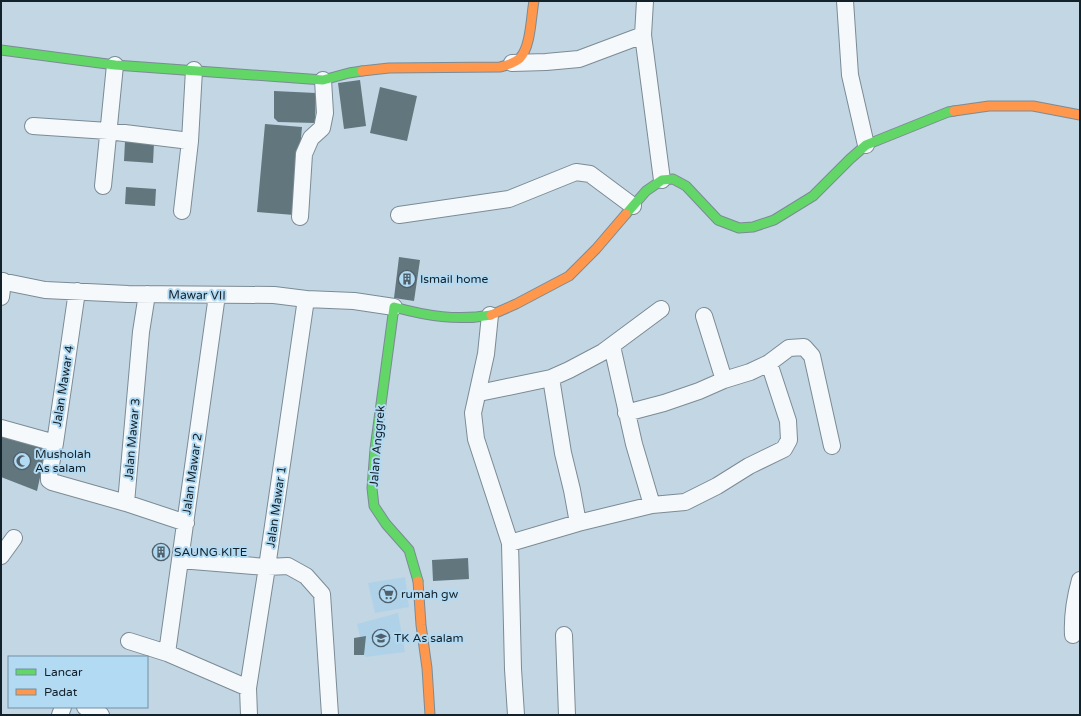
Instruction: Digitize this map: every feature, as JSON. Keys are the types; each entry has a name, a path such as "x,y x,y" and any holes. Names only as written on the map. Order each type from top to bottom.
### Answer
{"street":[{"path":"1,50 115,65 323,80 348,73 389,68 500,67 521,58 527,44 534,1"},
{"path":"645,1 643,36 662,180"},
{"path":"845,1 850,75 866,145"},
{"path":"512,63 578,59 643,36"},
{"path":"103,186 115,65"},
{"path":"182,211 190,141 194,70"},
{"path":"300,217 304,154 311,138 322,128 325,113 323,80"},
{"path":"394,307 421,314 452,318 490,315 498,310 516,304 568,276 596,249 646,191 662,180 673,179 686,186 718,220 739,228 753,227 774,220 813,196 866,145 948,112 989,106 1034,106 1080,115"},
{"path":"33,126 108,131 190,141"},
{"path":"399,215 509,199 576,172 590,174 633,206"},
{"path":"1,297 2,281"},
{"name":"Mawar VII","path":"2,281 45,290 217,296 274,295 306,299 354,301 394,307"},
{"name":"Jalan Mawar 4","path":"77,291 49,480 126,503"},
{"name":"Jalan Mawar 3","path":"126,503 141,332 147,294"},
{"name":"Jalan Mawar 2","path":"167,653 217,296"},
{"name":"Jalan Mawar 1","path":"248,715 248,688 306,299"},
{"name":"Jalan Anggrek","path":"394,307 375,449 372,488 374,506 386,524 409,550 419,584 421,625 427,668 430,715"},
{"path":"478,393 551,378 603,352 661,309"},
{"path":"490,315 486,354 473,413 476,439 510,543 513,669 516,715"},
{"path":"704,316 724,380"},
{"path":"612,346 626,413 652,505"},
{"path":"626,413 664,403 699,391 724,380 750,372 769,363 789,348 804,348 812,356 832,446"},
{"path":"510,543 578,523 652,505 685,502 717,486 749,466 784,448 789,440 788,421 769,363"},
{"path":"551,378 563,453 578,523"},
{"path":"1,428 54,443"},
{"path":"126,503 186,523"},
{"path":"1,556 14,538"},
{"path":"180,560 267,567 288,566 306,576 322,594 330,715"},
{"path":"1073,635 1072,624 1076,595 1080,580"},
{"path":"564,635 568,715"},
{"path":"129,641 167,653 248,688"},
{"path":"87,708 101,715"}],"shaded area":[{"path":"405,577 409,607 375,613 368,583"},
{"name":"TK As salam","path":"398,613 405,652 365,657 357,624"}],"building":[{"path":"360,80 366,126 344,129 338,83"},
{"path":"380,87 417,96 407,141 370,133"},
{"path":"274,91 316,93 315,123 278,122 274,118"},
{"path":"265,124 302,127 294,215 257,212"},
{"path":"125,141 154,143 153,163 124,161"},
{"path":"126,187 156,189 155,206 125,204"},
{"name":"Ismail home","path":"399,257 420,260 414,301 394,298"},
{"name":"Musholah As salam","path":"1,432 47,446 37,491 1,477"},
{"name":"SAUNG KITE","path":"164,547 167,554 157,558 154,550"},
{"path":"468,558 469,579 433,581 432,560"},
{"path":"366,636 364,655 354,655 354,638"}],"traffic: fast":[{"path":"1,50 115,65 323,80 362,71"},
{"path":"626,214 646,191 662,180 673,179 686,186 718,220 739,228 753,227 774,220 813,196 866,145 948,112 954,111"},
{"path":"418,581 409,550 386,524 374,506 372,488 375,449 394,307 442,317 466,318 491,315"}],"traffic: slow":[{"path":"362,71 389,68 500,67 511,64 520,58 524,53 530,31 534,1"},
{"path":"954,111 989,106 1033,106 1080,115"},
{"path":"491,315 516,304 569,276 596,249 626,214"},
{"path":"418,581 421,625 427,668 430,715"}],"place":[{"name":"Ismail home","path":"407,279"},
{"name":"Musholah As salam","path":"22,461"},
{"name":"SAUNG KITE","path":"161,552"},
{"name":"rumah gw","path":"388,594"},
{"name":"TK As salam","path":"381,638"}]}
